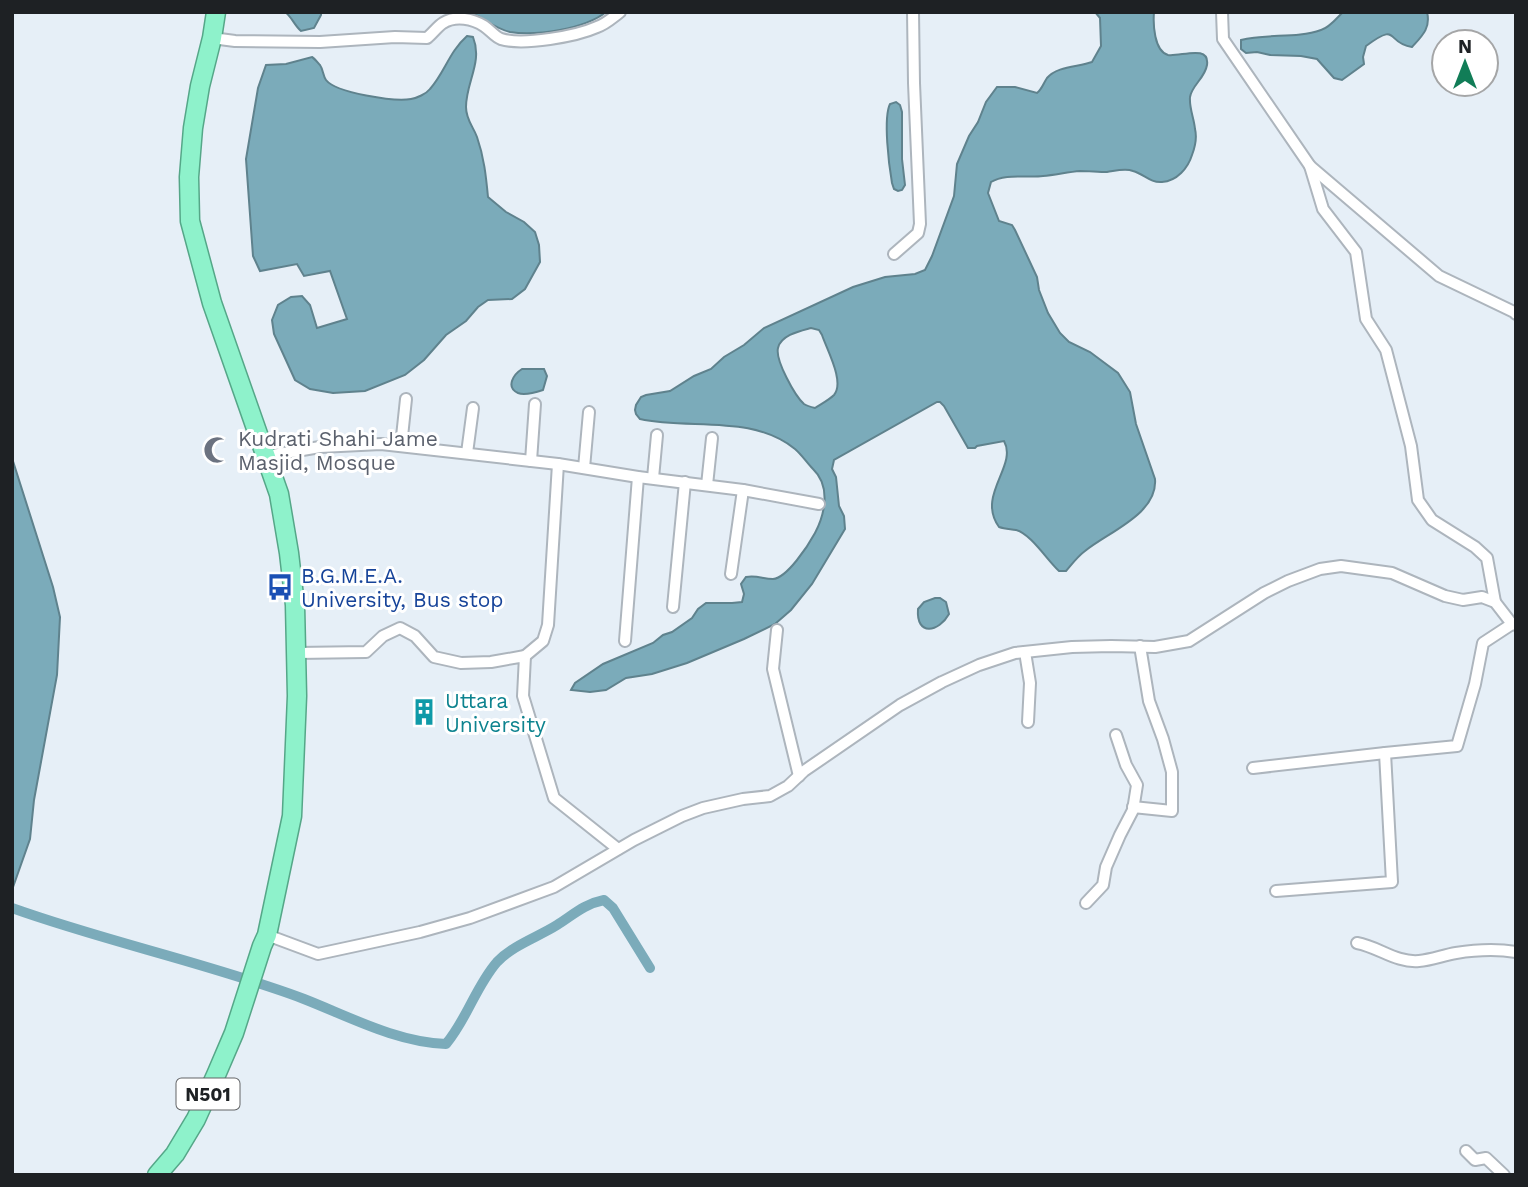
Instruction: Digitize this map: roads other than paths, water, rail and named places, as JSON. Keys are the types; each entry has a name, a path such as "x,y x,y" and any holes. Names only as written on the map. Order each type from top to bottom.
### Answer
{"highway":[{"name":"N501","path":"157,1175 175,1154 196,1119 234,1033 264,940 292,816 297,653 295,605 279,494 212,303 190,220 189,177 193,128 216,12"}],"street":[{"path":"212,38 235,41 320,42 427,37 443,23 465,18 481,24 500,39 550,39 594,29 620,12"},
{"path":"894,254 918,233 920,225 913,12"},
{"path":"1222,12 1223,39 1310,166 1439,276 1516,314"},
{"path":"1253,768 1457,746 1475,684 1483,643 1514,625 1495,602 1487,558 1475,547 1432,520 1418,500 1411,446 1386,350 1366,319 1356,251 1323,209 1310,166"},
{"path":"401,446 406,399"},
{"path":"531,461 535,404"},
{"path":"467,453 473,408"},
{"path":"584,468 589,412"},
{"path":"653,478 657,435"},
{"path":"707,485 712,438"},
{"path":"267,456 320,447 380,444 558,464 743,490 819,504"},
{"path":"297,653 366,652 383,636 400,628 415,636 434,657 461,663 491,662 525,656 543,641 548,625 558,464"},
{"path":"625,641 638,477"},
{"path":"673,607 685,482"},
{"path":"731,574 743,490"},
{"path":"264,940 318,954 470,918 554,887 618,849 682,816 703,808 770,796 788,786 900,705 979,665 1015,653 1085,647 1155,647 1189,641 1265,593 1320,569 1341,566 1392,573 1445,596 1463,600 1482,597 1495,602"},
{"path":"778,630 773,669 799,776"},
{"path":"1133,807 1172,811 1172,772 1149,701 1140,646"},
{"path":"1025,652 1030,683 1028,722"},
{"path":"525,656 523,696 554,798 618,849"},
{"path":"1086,903 1103,885 1106,867 1133,807 1136,785 1116,735"},
{"path":"1276,891 1392,882 1385,752"},
{"path":"1357,943 1399,960 1418,961 1458,953 1504,950 1516,952"},
{"path":"1466,1151 1475,1160 1486,1158 1504,1175"}],"water":[{"path":"285,12 321,12 321,15 314,28 301,31"},
{"path":"470,12 606,12 573,27 521,33 500,28"},
{"path":"1095,12 1154,12 1155,36 1163,52 1168,55 1199,53 1207,59 1206,70 1190,97 1196,139 1188,165 1177,176 1162,182 1130,170 1080,171 997,179 991,182 988,193 999,221 1012,225 1015,230 1037,277 1048,313 1060,333 1069,342 1090,352 1118,373 1130,392 1136,424 1155,479 1149,502 1130,521 1082,553 1066,571 1059,571 1022,532 999,527 993,515 994,492 1006,460 1004,441 968,448 944,406 937,402 834,460 832,469 836,477 845,529 812,584 791,610 775,624 687,663 652,674 626,678 606,690 571,690 575,683 603,664 672,632 692,618 706,603 742,602 744,594 741,584 746,577 779,577 797,560 812,539 824,509 824,492 819,476 798,451 778,438 740,427 640,419 635,410 641,397 670,391 711,369 764,328 853,287 885,277 915,274 925,270 954,196 957,164 986,102 997,87 1015,87 1037,93 1047,78 1056,71 1092,62 1101,46 1100,18","holes":["811,328 819,330 834,366 837,389 834,395 815,408 804,404 786,378 778,348 783,340 792,334"]},
{"path":"1343,12 1427,12 1428,23 1412,47 1398,42 1388,34 1366,46 1364,64 1342,80 1334,78 1317,59 1246,53 1241,49 1241,40 1321,30"},
{"path":"467,36 473,37 476,55 466,112 481,152 488,197 535,232 540,262 525,289 512,299 488,300 478,307 405,375 365,391 333,393 310,389 295,380 274,334 272,320 278,305 291,297 302,296 310,305 317,328 347,319 330,271 304,276 297,264 260,271 253,256 246,159 258,88 266,65 286,64 312,57 321,67 326,80 341,89 380,98 411,99 430,89"},
{"path":"896,102 902,112 905,185 898,191 892,183 887,131 890,104"},
{"path":"522,369 544,369 547,376 543,390 524,394 514,390 512,381"},
{"path":"12,458 60,617 57,675 34,800 30,839 12,890"},
{"path":"935,598 946,602 949,614 940,625 924,628 918,618 918,609 924,602"}],"waterway":[{"path":"12,908 275,989 391,1034 446,1044 483,981 503,956 590,904 604,900 613,908 650,968"}],"place":[{"name":"Kudrati Shahi Jame Masjid, Mosque","path":"217,450"},
{"name":"B.G.M.E.A. University, Bus stop","path":"280,587"},
{"name":"Uttara University","path":"424,712"}]}
